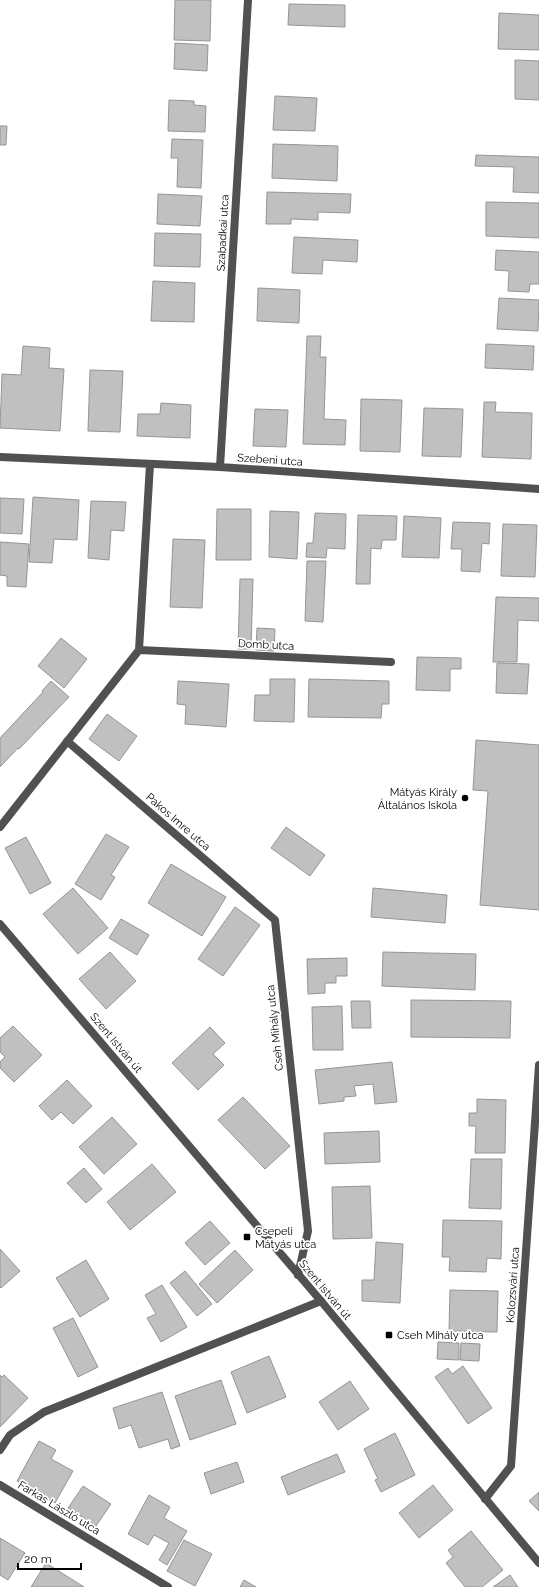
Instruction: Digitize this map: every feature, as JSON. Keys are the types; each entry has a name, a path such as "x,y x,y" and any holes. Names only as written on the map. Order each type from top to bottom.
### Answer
{"street":[{"name":"Szabadkai utca","path":"220,467 248,0"},
{"name":"Szebeni utca","path":"0,457 220,467 539,489"},
{"path":"0,827 140,650 150,464"},
{"name":"Domb utca","path":"140,650 391,662"},
{"name":"Pakos Imre utca","path":"67,741 275,920"},
{"name":"Cseh Mihály utca","path":"275,920 308,1231 298,1274"},
{"name":"Szent István út","path":"0,924 298,1274 539,1563"},
{"name":"Kolozsvári utca","path":"485,1499 511,1466 536,1161 539,1064"},
{"path":"0,1450 10,1435 44,1412 303,1310 320,1301"},
{"name":"Farkas László utca","path":"0,1485 168,1587"}],"building":[{"path":"175,0 211,0 210,41 174,40"},
{"path":"289,4 345,5 345,27 288,25"},
{"path":"499,13 539,15 539,50 498,49"},
{"path":"175,43 208,45 207,71 174,69"},
{"path":"515,60 539,61 539,100 515,99"},
{"path":"275,96 317,98 315,131 273,130"},
{"path":"169,100 194,101 194,105 206,106 205,132 168,131"},
{"path":"0,126 7,126 6,145 0,145"},
{"path":"172,139 203,140 201,188 177,187 178,158 171,158"},
{"path":"273,144 338,146 337,181 272,178"},
{"path":"476,155 539,157 539,193 513,192 514,167 475,166"},
{"path":"267,192 351,194 350,213 318,212 318,220 291,219 291,224 266,224"},
{"path":"158,194 202,196 200,226 157,224"},
{"path":"486,202 539,203 539,238 486,236"},
{"path":"155,233 201,234 200,267 154,266"},
{"path":"294,237 358,240 357,262 323,260 322,274 292,273"},
{"path":"496,250 539,252 539,284 530,284 529,292 508,291 509,271 495,270"},
{"path":"153,281 195,283 194,322 151,321"},
{"path":"258,288 300,290 299,323 257,321"},
{"path":"499,298 539,300 538,331 497,329"},
{"path":"307,336 321,336 320,357 326,357 324,419 346,420 345,445 303,444"},
{"path":"486,344 534,346 533,370 485,368"},
{"path":"23,346 50,348 49,368 64,369 60,431 0,428 2,374 21,375"},
{"path":"90,370 123,371 120,432 88,431"},
{"path":"361,399 402,400 400,452 360,451"},
{"path":"484,402 496,402 495,412 532,413 531,459 482,457"},
{"path":"161,403 191,405 190,438 137,436 138,414 160,414"},
{"path":"424,408 463,409 461,457 422,456"},
{"path":"255,409 288,410 286,447 253,446"},
{"path":"33,497 79,500 77,540 54,539 52,563 29,562"},
{"path":"0,498 24,499 22,534 0,533"},
{"path":"91,501 126,502 124,531 111,530 109,560 88,558"},
{"path":"217,509 251,509 251,560 216,560"},
{"path":"270,511 299,512 297,559 269,557"},
{"path":"315,513 346,514 345,549 327,548 326,558 306,557 307,543 313,543"},
{"path":"358,515 397,516 396,540 382,540 381,549 371,548 370,584 356,584"},
{"path":"404,516 441,518 439,558 402,557"},
{"path":"453,522 490,523 489,544 482,543 480,572 461,571 462,549 451,549"},
{"path":"503,524 537,525 535,577 501,576"},
{"path":"173,539 205,540 202,608 170,607"},
{"path":"0,542 29,544 26,587 7,586 7,576 0,575"},
{"path":"307,561 326,561 323,622 305,621"},
{"path":"240,579 253,579 251,649 238,649"},
{"path":"496,597 539,598 539,621 518,620 517,662 493,662"},
{"path":"257,628 275,629 274,651 256,650"},
{"path":"61,638 87,659 64,688 38,666"},
{"path":"417,657 461,658 461,669 450,669 450,691 416,690"},
{"path":"497,663 529,664 527,694 496,693"},
{"path":"270,679 295,679 294,722 254,721 255,695 270,695"},
{"path":"309,679 389,681 389,704 382,704 381,718 308,717"},
{"path":"51,681 69,697 0,767 0,738 43,692 42,691"},
{"path":"178,681 229,684 226,727 185,724 186,705 177,704"},
{"path":"107,714 137,736 119,761 89,739"},
{"path":"476,740 539,745 539,910 480,905 488,791 473,790"},
{"path":"286,827 325,855 310,876 271,848"},
{"path":"106,834 129,847 111,875 115,877 101,900 75,884"},
{"path":"26,837 51,883 30,894 5,848"},
{"path":"171,864 226,897 202,936 148,903"},
{"path":"73,888 108,928 78,954 43,914"},
{"path":"373,888 447,895 445,923 371,917"},
{"path":"235,907 260,925 223,976 198,959"},
{"path":"121,919 149,935 137,955 109,938"},
{"path":"110,952 136,981 106,1009 79,979"},
{"path":"383,952 476,954 475,990 382,986"},
{"path":"347,958 347,976 336,976 336,983 325,983 325,993 308,994 307,959"},
{"path":"411,1000 511,1001 510,1038 411,1037"},
{"path":"351,1001 370,1001 371,1028 352,1028"},
{"path":"342,1006 343,1050 313,1050 312,1007"},
{"path":"13,1026 42,1055 14,1082 0,1068 0,1062 5,1057 0,1052 0,1038"},
{"path":"210,1027 225,1043 213,1054 224,1065 198,1090 172,1063"},
{"path":"392,1062 397,1102 375,1104 373,1084 354,1086 356,1096 344,1097 344,1101 319,1104 315,1070"},
{"path":"67,1080 92,1106 73,1124 61,1112 52,1120 39,1106"},
{"path":"243,1097 290,1146 265,1169 218,1120"},
{"path":"477,1099 506,1100 505,1153 475,1153 476,1126 469,1126 469,1113 477,1113"},
{"path":"112,1117 137,1144 104,1174 79,1147"},
{"path":"379,1131 380,1162 325,1164 324,1133"},
{"path":"471,1159 502,1159 501,1209 469,1208"},
{"path":"152,1164 176,1192 130,1230 107,1202"},
{"path":"84,1168 102,1189 86,1203 67,1183"},
{"path":"370,1186 372,1238 333,1239 332,1187"},
{"path":"443,1220 502,1221 501,1259 487,1258 486,1272 449,1271 450,1257 442,1257"},
{"path":"210,1221 230,1243 205,1265 185,1243"},
{"path":"376,1242 403,1244 400,1303 362,1301 362,1280 374,1280"},
{"path":"0,1249 20,1271 1,1288 0,1287"},
{"path":"235,1250 253,1270 217,1303 199,1284"},
{"path":"86,1260 109,1299 80,1317 56,1278"},
{"path":"185,1271 212,1304 197,1316 170,1283"},
{"path":"162,1285 187,1327 161,1342 147,1318 156,1314 145,1295"},
{"path":"450,1290 498,1291 497,1332 449,1331"},
{"path":"73,1318 98,1367 78,1377 53,1328"},
{"path":"438,1342 459,1343 459,1360 437,1359"},
{"path":"461,1343 480,1344 479,1361 460,1360"},
{"path":"269,1356 286,1397 247,1413 231,1372"},
{"path":"463,1366 492,1408 468,1424 435,1377 448,1368 452,1374"},
{"path":"0,1375 2,1377 4,1375 28,1398 0,1427"},
{"path":"221,1380 236,1424 190,1440 175,1396"},
{"path":"350,1381 369,1409 338,1430 319,1402"},
{"path":"162,1392 180,1446 171,1449 168,1439 139,1448 131,1425 119,1429 113,1408"},
{"path":"395,1433 415,1475 381,1492 375,1480 378,1479 364,1449"},
{"path":"39,1441 56,1450 51,1459 73,1471 55,1503 17,1481"},
{"path":"337,1454 345,1472 288,1495 281,1477"},
{"path":"237,1462 244,1482 211,1494 204,1473"},
{"path":"433,1485 453,1510 419,1538 399,1513"},
{"path":"83,1486 111,1504 96,1526 68,1508"},
{"path":"539,1492 539,1511 529,1501"},
{"path":"149,1495 170,1507 164,1518 187,1531 167,1565 159,1560 169,1543 154,1535 148,1545 128,1534"},
{"path":"471,1531 503,1570 482,1587 465,1587 446,1563 453,1557 448,1550"},
{"path":"0,1538 25,1553 8,1580 0,1575"},
{"path":"184,1540 212,1554 195,1586 167,1571"},
{"path":"46,1563 84,1587 31,1587"},
{"path":"510,1575 518,1587 493,1587"},
{"path":"244,1580 256,1587 240,1587"}],"place":[{"name":"Mátyás Király Általános Iskola","path":"465,798"},
{"name":"Csepeli Mátyás utca","path":"247,1237"},
{"name":"Cseh Mihály utca","path":"389,1335"}]}
